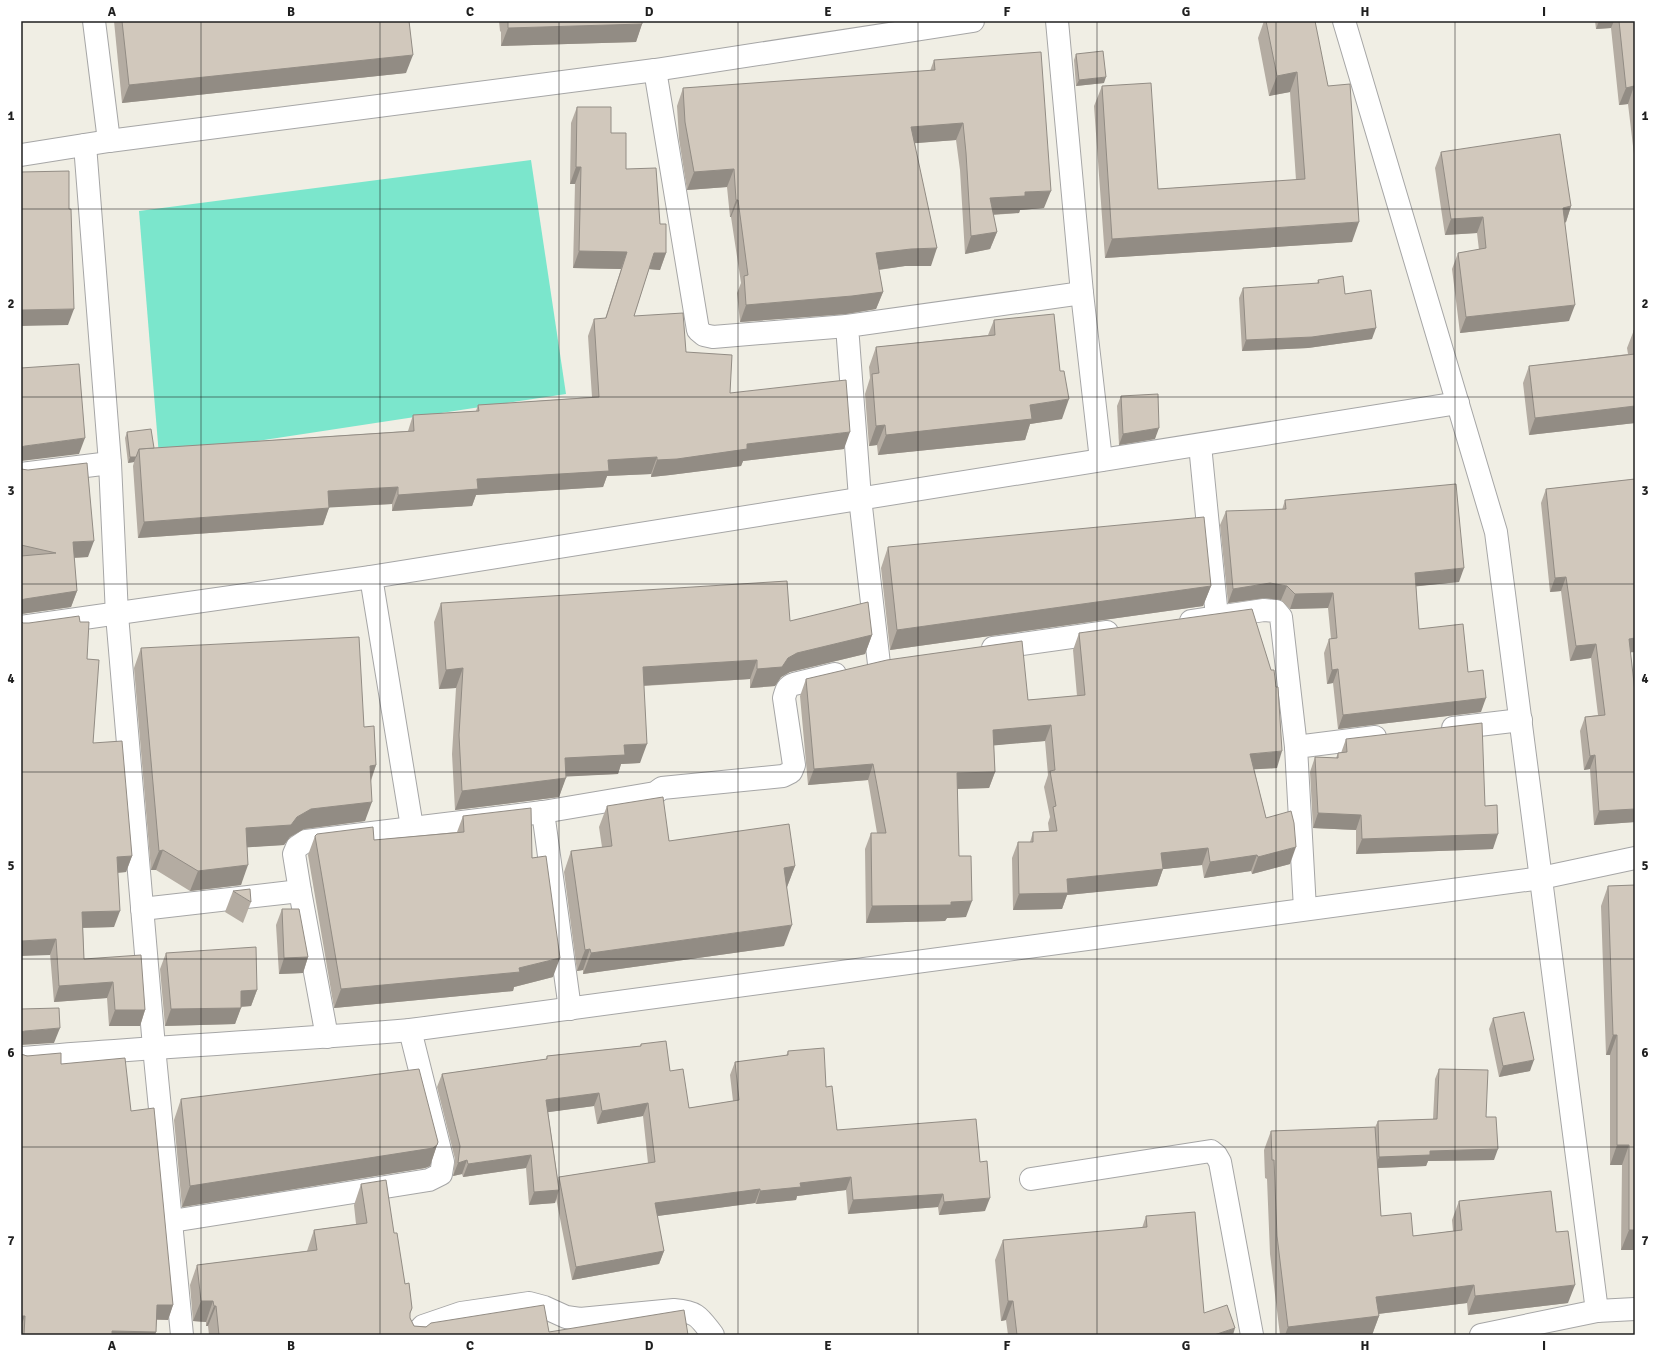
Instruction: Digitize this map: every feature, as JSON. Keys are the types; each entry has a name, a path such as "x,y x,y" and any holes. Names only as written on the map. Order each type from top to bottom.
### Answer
{"street":[{"path":"94,21 109,141"},
{"path":"21,155 109,141 655,70 973,21"},
{"path":"1057,21 1082,293 1101,460"},
{"path":"1344,21 1496,532 1598,1311"},
{"path":"655,70 698,330 704,335 713,337 847,326 1082,293"},
{"path":"85,145 110,463 117,615 154,1047 182,1335"},
{"path":"327,1037 294,854 298,847 306,841 543,812 655,793 662,788 783,776 791,772 794,765 784,698 786,690 790,685 887,663 860,498 847,326"},
{"path":"21,627 117,615 370,577 1200,445 1458,402"},
{"path":"1200,445 1217,617"},
{"path":"21,474 110,463"},
{"path":"370,577 412,827"},
{"path":"1170,624 1264,610 1276,611 1281,617 1296,747 1305,909"},
{"path":"973,651 1130,629"},
{"path":"1435,730 1521,720"},
{"path":"1296,747 1397,735"},
{"path":"543,812 570,1009"},
{"path":"21,1058 154,1047 327,1037 410,1030 1541,878 1635,858"},
{"path":"142,909 300,891"},
{"path":"172,1221 430,1180 441,1174 443,1162 410,1030"},
{"path":"1031,1179 1211,1151 1216,1155 1220,1162 1252,1335"},
{"path":"415,1335 424,1326 461,1313 529,1303 544,1307 566,1317 580,1319 674,1310 682,1311 698,1316 713,1335"},
{"path":"1481,1335 1598,1311 1635,1309"}],"green space":[{"path":"531,160 566,394 159,456 139,211"}],"building":[{"path":"122,21 409,21 413,55 129,85"},
{"path":"508,21 642,21 642,24 508,28"},
{"path":"1266,21 1315,21 1328,86 1350,84 1359,222 1112,239 1102,86 1151,83 1158,189 1305,179 1297,72 1277,76"},
{"path":"1619,21 1635,21 1635,91 1634,86 1626,88"},
{"path":"1103,51 1106,77 1079,80 1076,54"},
{"path":"1041,52 1051,191 1025,192 1025,196 990,198 997,232 971,236 963,123 911,127 937,248 876,253 883,292 746,305 744,276 748,275 738,200 736,200 734,169 694,172 685,122 683,88 935,70 934,60"},
{"path":"577,107 611,107 611,133 626,133 626,169 656,168 660,224 666,224 666,253 654,253 634,316 683,313 686,352 732,355 730,393 846,380 850,432 747,444 747,449 677,459 657,460 657,457 608,460 609,471 477,479 478,489 398,495 398,487 328,491 329,508 144,522 139,449 414,431 413,415 479,411 478,405 599,397 594,319 606,318 627,252 579,251 581,167 576,167"},
{"path":"1560,134 1571,206 1563,208 1575,305 1466,317 1458,253 1486,248 1483,217 1451,219 1441,152"},
{"path":"69,171 69,209 71,209 74,309 21,310 21,172"},
{"path":"1343,276 1345,294 1371,290 1376,328 1312,337 1246,340 1243,288 1319,283 1318,280"},
{"path":"1054,314 1060,371 1064,371 1069,399 1030,405 1032,419 886,435 885,425 876,426 872,374 879,373 876,347 995,335 994,320"},
{"path":"1635,354 1635,406 1535,418 1529,366"},
{"path":"79,364 85,438 21,447 21,368"},
{"path":"1158,394 1159,428 1123,434 1121,396"},
{"path":"151,429 154,448 139,449 136,457 130,457 127,432"},
{"path":"87,463 94,541 73,542 77,591 21,600 21,556 56,553 21,545 21,469 28,470"},
{"path":"1635,479 1635,638 1629,639 1635,692 1635,809 1599,811 1595,755 1590,756 1585,717 1605,715 1596,644 1576,646 1566,577 1555,578 1546,489"},
{"path":"1456,484 1464,568 1415,573 1419,629 1463,624 1468,672 1483,670 1486,698 1343,715 1338,669 1332,670 1329,639 1337,638 1333,593 1295,594 1287,586 1270,583 1233,589 1226,511 1286,509 1285,500"},
{"path":"1204,517 1211,586 897,630 888,547"},
{"path":"787,581 790,621 868,602 872,635 797,653 788,658 782,667 757,669 757,660 643,667 647,744 624,745 625,755 565,758 566,778 462,791 459,735 463,668 446,670 441,603"},
{"path":"1252,609 1271,670 1274,670 1276,687 1278,687 1282,751 1250,754 1266,818 1291,811 1294,823 1296,847 1258,857 1257,855 1210,862 1208,848 1161,853 1163,869 1067,879 1068,893 1019,894 1018,842 1033,842 1033,832 1057,831 1053,807 1056,806 1050,771 1055,770 1051,725 993,730 995,772 957,773 959,856 971,856 972,901 951,902 951,905 872,906 871,833 886,833 873,764 814,769 806,679 887,660 1022,641 1028,700 1085,695 1079,633"},
{"path":"79,616 80,622 89,622 87,659 99,660 93,743 122,741 132,856 117,857 120,911 82,912 84,959 141,955 145,1010 115,1010 113,982 59,986 56,939 21,941 21,621 23,623 29,623"},
{"path":"359,637 364,727 374,726 376,765 370,766 372,802 311,809 297,817 291,825 246,828 248,865 198,871 163,850 159,851 141,648"},
{"path":"1482,723 1485,806 1497,805 1498,834 1362,839 1361,815 1318,813 1315,757 1338,758 1338,753 1347,752 1346,739"},
{"path":"663,797 669,841 789,824 795,866 784,868 792,925 591,953 590,949 585,950 571,851 612,846 607,806"},
{"path":"531,808 532,858 546,856 560,958 519,968 520,972 341,989 315,836 317,834 373,827 374,840 464,832 463,816"},
{"path":"1635,885 1635,1230 1629,1230 1629,1145 1617,1145 1617,1035 1613,1035 1608,886"},
{"path":"250,889 251,902 233,891"},
{"path":"282,909 299,909 308,957 284,958"},
{"path":"256,947 257,990 241,991 241,1008 171,1009 166,953"},
{"path":"59,1008 60,1028 21,1032 21,1009"},
{"path":"1524,1012 1534,1060 1503,1066 1493,1018"},
{"path":"666,1041 670,1071 683,1069 689,1108 739,1100 735,1062 788,1055 788,1051 824,1048 826,1087 832,1086 837,1130 976,1119 980,1162 987,1161 990,1198 944,1202 943,1194 853,1200 851,1177 800,1183 801,1187 760,1191 760,1189 655,1203 664,1251 576,1267 559,1177 655,1162 648,1103 602,1111 599,1093 546,1100 559,1190 534,1192 531,1155 468,1164 467,1160 458,1163 460,1146 442,1074 547,1059 547,1056 641,1046 641,1044"},
{"path":"61,1053 61,1064 125,1058 131,1111 154,1108 173,1305 157,1305 156,1332 112,1331 112,1335 24,1335 25,1316 21,1316 21,1054 27,1056"},
{"path":"419,1069 438,1142 433,1148 190,1186 181,1099"},
{"path":"1439,1069 1488,1070 1486,1117 1496,1117 1498,1149 1430,1151 1430,1155 1379,1157 1378,1121 1437,1119"},
{"path":"1375,1127 1381,1216 1411,1213 1413,1236 1462,1230 1459,1201 1551,1191 1556,1232 1568,1231 1575,1285 1475,1296 1474,1285 1376,1297 1379,1316 1288,1327 1277,1236 1274,1160 1272,1160 1271,1131"},
{"path":"386,1180 394,1233 397,1233 405,1284 409,1283 412,1308 410,1318 414,1326 426,1327 431,1323 544,1305 549,1332 684,1310 688,1335 219,1335 216,1306 214,1306 213,1301 201,1301 197,1265 317,1250 314,1230 367,1223 361,1184"},
{"path":"1195,1212 1204,1313 1227,1305 1235,1328 1214,1335 1017,1335 1013,1301 1008,1301 1003,1240 1147,1227 1146,1216"}]}
